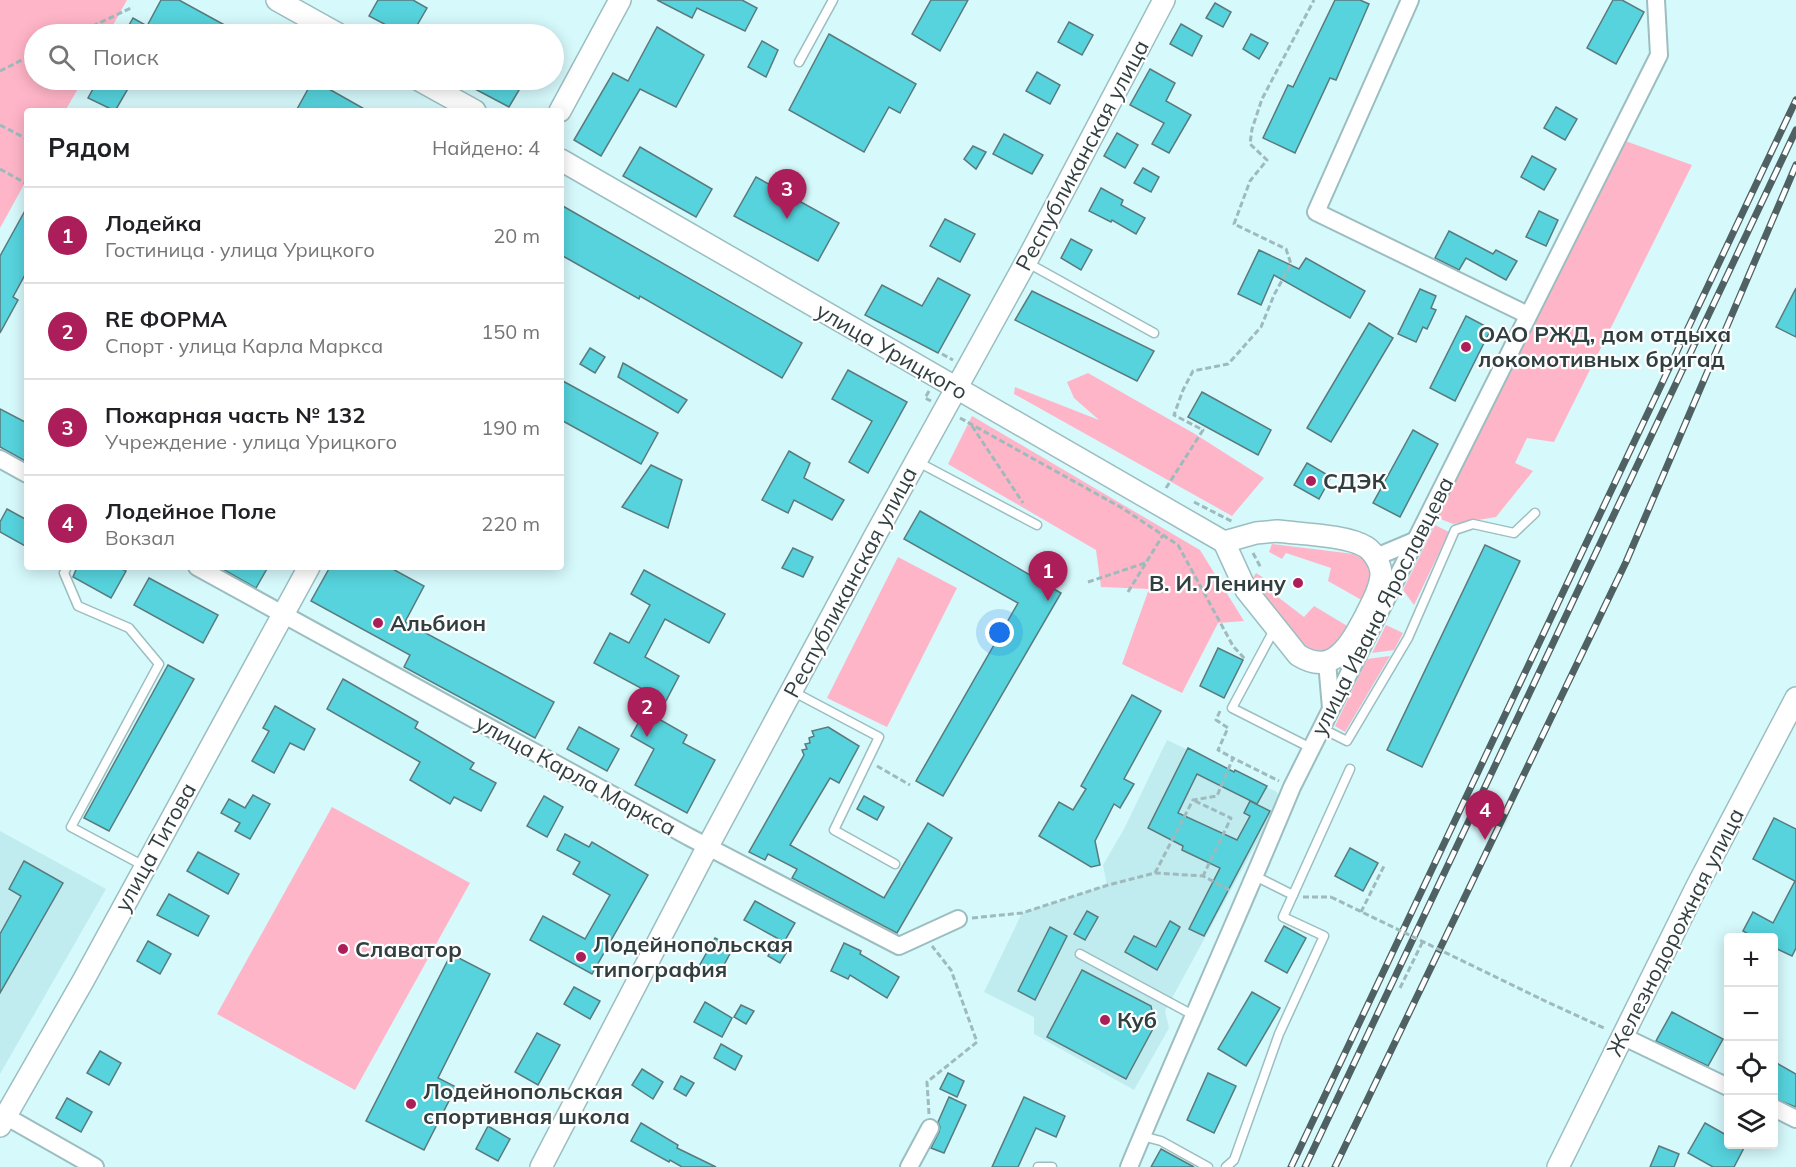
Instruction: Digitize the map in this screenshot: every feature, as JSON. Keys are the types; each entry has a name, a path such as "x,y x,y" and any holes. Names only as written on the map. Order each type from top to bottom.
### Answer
{"street":[{"path":"277,0 320,24"},
{"path":"562,108 620,0"},
{"name":"Республиканская улица","path":"541,1167 708,846 1026,262 1164,0"},
{"path":"1410,0 1316,212 1528,315"},
{"name":"улица Ивана Ярославцева","path":"1129,1167 1193,1015 1311,748 1659,55 1656,0"},
{"path":"437,90 470,108"},
{"name":"улица Урицкого","path":"564,162 1224,542"},
{"path":"0,459 24,472"},
{"path":"1277,531 1351,540 1368,548 1376,558 1381,574 1376,594 1352,642 1339,655 1319,664 1307,661 1298,655 1275,628 1246,590 1224,542 1256,533 1277,531"},
{"path":"1376,558 1414,541"},
{"name":"улица Карла Маркса","path":"202,570 708,846 899,946 958,919"},
{"name":"улица Титова","path":"2,1119 83,981 307,570"},
{"path":"1327,662 1331,708"},
{"name":"Железнодорожная улица","path":"1558,1167 1622,1036 1796,698"},
{"path":"1622,1036 1724,1085"},
{"path":"1778,1110 1796,1119"},
{"path":"2,1119 95,1167"},
{"path":"909,1167 930,1128"}],"lane":[{"path":"799,62 833,0"},
{"path":"1026,262 1154,333"},
{"path":"916,461 1038,525"},
{"path":"1321,728 1347,741 1408,638 1455,530 1473,524 1514,533 1535,513"},
{"path":"66,570 64,573 78,606 129,628 159,664 71,827 144,866"},
{"path":"1275,628 1232,708 1311,748"},
{"path":"792,691 879,737 834,830 895,864"},
{"path":"1226,1167 1234,1160 1279,1034 1324,936 1283,916 1350,769"},
{"path":"1255,876 1294,894"},
{"path":"1080,954 1193,1015"},
{"path":"1142,1136 1161,1141 1208,1167"},
{"path":"1038,1167 1052,1167"}],"path":[{"path":"1166,488 1203,430 1174,415 1193,372 1228,364 1239,352 1261,327 1274,295 1291,264 1286,249 1234,224 1250,181 1267,160 1250,144 1252,129 1263,99 1314,0"},
{"path":"96,24 133,7"},
{"path":"0,71 24,59"},
{"path":"0,125 24,137"},
{"path":"0,169 24,182"},
{"path":"937,377 925,398 1122,508 1178,545 1233,645 1246,659 1241,669"},
{"path":"971,424 1038,525"},
{"path":"1128,592 1163,535"},
{"path":"1088,582 1146,563"},
{"path":"1221,710 1216,720 1227,728 1218,750 1292,788"},
{"path":"1193,800 1217,796 1233,758"},
{"path":"868,760 910,784"},
{"path":"1155,873 1193,800"},
{"path":"1193,800 1231,818 1203,876"},
{"path":"1361,912 1384,864"},
{"path":"958,919 1022,913 1108,885 1155,873 1203,876 1245,899"},
{"path":"1294,894 1302,897 1332,897 1622,1036"},
{"path":"923,934 951,970 977,1042 927,1082 930,1128"},
{"path":"1400,988 1422,941"}],"shaded area":[{"path":"0,0 127,0 114,24 24,24 24,90 77,90 67,108 24,108 24,184 0,228"},
{"path":"1617,138 1692,165 1554,442 1527,438 1515,463 1533,471 1496,517 1453,524 1428,514"},
{"path":"1088,373 1195,434 1264,478 1232,516 1014,394 1015,387 1099,420 1074,398 1067,382"},
{"path":"972,416 1200,550 1244,621 1218,623 1182,693 1122,664 1149,589 1101,587 1096,550 948,464"},
{"path":"1435,525 1449,532 1414,605 1403,590"},
{"path":"1272,544 1354,554 1366,561 1372,581 1365,602 1328,581 1331,568 1286,553 1282,559 1269,552"},
{"path":"898,557 957,588 887,727 827,698"},
{"path":"1256,573 1267,580 1266,588 1304,617 1314,606 1349,627 1340,645 1323,650 1315,650 1306,646 1251,581"},
{"path":"1386,625 1403,633 1394,650 1372,653"},
{"path":"1390,656 1345,732 1335,726 1367,659"},
{"path":"1167,740 1277,792 1279,802 1165,1011 1169,1028 1134,1090 1034,1034 1034,1017 984,992 1022,913 1107,885 1103,865 1124,829"},
{"name":"Славатор","path":"332,807 470,883 355,1090 217,1014"},
{"path":"0,831 106,889 0,1074"}],"building":[{"path":"161,0 179,0 223,24 148,24"},
{"path":"378,0 413,0 427,8 418,24 384,24 369,16"},
{"path":"657,0 742,0 757,8 745,31 697,8 692,18"},
{"path":"931,0 968,0 940,51 912,34"},
{"path":"1335,0 1360,0 1369,4 1336,80 1330,78 1295,153 1263,138 1288,85 1293,87"},
{"path":"1613,0 1622,0 1644,12 1616,64 1587,48"},
{"path":"1215,3 1231,12 1223,27 1206,18"},
{"path":"133,18 144,24 130,24"},
{"path":"1069,22 1093,35 1082,55 1058,42"},
{"path":"1181,24 1202,36 1192,56 1170,44"},
{"path":"657,27 704,55 676,107 640,89 601,156 574,140 613,73 628,81"},
{"path":"829,34 916,84 900,113 889,107 864,152 789,110"},
{"path":"1251,34 1268,43 1259,59 1243,49"},
{"path":"762,41 778,50 766,77 748,67"},
{"path":"1150,69 1175,83 1166,101 1191,115 1169,153 1152,144 1164,123 1130,105"},
{"path":"1037,72 1060,85 1050,104 1026,91"},
{"path":"92,90 127,90 117,108 109,108 88,98"},
{"path":"308,90 331,90 363,108 298,108"},
{"path":"477,90 519,90 509,107"},
{"path":"1556,107 1577,119 1565,140 1544,128"},
{"path":"1117,133 1138,145 1125,168 1104,156"},
{"path":"1004,134 1043,155 1032,174 993,154"},
{"path":"973,146 986,152 976,169 964,159"},
{"path":"640,147 712,189 696,217 623,176"},
{"path":"1532,156 1556,169 1544,190 1521,177"},
{"path":"1143,168 1159,177 1151,192 1134,183"},
{"path":"756,177 839,223 818,261 734,216"},
{"path":"1101,188 1123,200 1121,205 1145,218 1136,234 1112,220 1111,222 1089,211"},
{"path":"564,207 802,343 782,378 640,296 639,299 564,257"},
{"path":"1539,211 1558,220 1546,246 1526,237"},
{"path":"24,212 24,277 13,297 18,300 0,333 0,256"},
{"path":"945,219 975,234 960,262 930,246"},
{"path":"1449,231 1493,254 1496,250 1517,261 1506,280 1466,258 1459,270 1435,258"},
{"path":"1071,239 1092,250 1081,270 1061,258"},
{"path":"1259,250 1299,269 1306,258 1365,291 1350,318 1274,275 1261,305 1238,294"},
{"path":"938,278 970,295 938,353 865,315 882,285 922,306"},
{"path":"1796,288 1796,337 1776,327"},
{"path":"1420,289 1436,296 1431,308 1436,310 1427,329 1423,327 1416,342 1398,334"},
{"path":"1032,291 1154,351 1137,381 1015,320"},
{"name":"ОАО РЖД, дом отдыха локомотивных бригад","path":"1466,316 1491,329 1455,401 1430,388"},
{"path":"1369,323 1393,338 1331,442 1307,428"},
{"path":"590,348 605,357 595,373 580,364"},
{"path":"623,363 687,400 678,413 618,377"},
{"path":"848,370 907,402 868,473 849,462 872,421 832,399"},
{"path":"564,382 658,433 641,464 564,422"},
{"path":"1202,392 1271,430 1258,455 1188,417"},
{"path":"0,409 24,421 24,460 0,447"},
{"path":"1413,430 1438,444 1400,517 1373,503"},
{"path":"789,451 810,463 804,478 844,500 832,520 794,500 788,513 762,500"},
{"path":"1307,463 1331,477 1319,499 1294,485"},
{"path":"651,465 682,480 668,528 622,507"},
{"path":"7,509 24,518 24,545 0,532 0,522"},
{"path":"920,511 1061,593 943,796 916,781 1018,603 904,539"},
{"path":"1485,545 1520,561 1422,767 1387,750"},
{"path":"793,548 813,557 803,577 782,568"},
{"path":"76,570 126,571 111,598 73,577"},
{"path":"224,570 266,570 256,588"},
{"path":"328,570 395,570 424,586 405,622 554,702 535,738 404,667 410,655 311,601"},
{"path":"644,570 725,614 709,643 665,619 645,657 679,676 657,718 687,735 683,743 715,760 687,813 635,785 654,749 631,736 654,695 594,663 610,633 629,643 650,605 631,594"},
{"path":"149,578 218,615 203,643 134,605"},
{"path":"1218,648 1243,660 1224,698 1200,686"},
{"path":"168,665 194,679 109,831 84,818"},
{"path":"343,679 418,722 415,728 474,763 470,769 496,783 481,811 454,797 450,804 410,780 420,762 327,709"},
{"path":"1132,695 1161,711 1124,779 1134,784 1120,808 1114,804 1095,841 1100,865 1091,867 1039,836 1059,802 1073,810 1086,789 1081,786"},
{"path":"275,706 315,729 304,750 290,743 274,773 252,761 269,731 263,728"},
{"path":"579,727 619,749 607,771 567,749"},
{"path":"828,727 859,746 839,783 830,778 790,845 884,898 928,823 952,838 897,933 792,878 797,869 768,854 765,860 749,852 804,755 802,750 807,749 805,744 810,743 809,738 814,736 812,731"},
{"path":"1188,748 1267,786 1257,804 1197,774 1178,813 1237,840 1250,816 1244,813 1250,801 1270,811 1204,936 1189,929 1220,868 1182,850 1183,846 1148,828"},
{"path":"253,795 270,804 250,839 235,831 240,823 221,813 229,799 245,808"},
{"path":"544,796 563,807 547,837 527,826"},
{"path":"864,796 884,807 877,820 857,809"},
{"path":"1774,818 1796,829 1796,948 1792,956 1778,949 1778,933 1746,933 1743,931 1753,912 1773,923 1795,881 1753,859"},
{"path":"565,834 589,847 592,842 648,875 592,974 530,940 543,916 585,939 610,895 573,874 580,862 557,850"},
{"path":"1350,848 1378,863 1363,891 1335,876"},
{"path":"198,852 239,874 228,894 187,871"},
{"path":"24,861 63,883 0,993 0,934 21,896 9,889"},
{"path":"169,894 209,916 198,936 157,915"},
{"path":"755,901 795,923 784,942 744,920"},
{"path":"1087,911 1098,917 1085,940 1074,934"},
{"path":"1170,921 1180,927 1157,970 1125,952 1134,936 1156,947"},
{"path":"1284,926 1306,938 1287,973 1265,961"},
{"path":"1050,927 1067,936 1035,1000 1018,991"},
{"path":"715,938 733,948 717,978 698,968"},
{"path":"148,941 171,954 160,974 137,961"},
{"path":"775,943 788,950 780,963 768,956"},
{"path":"844,943 861,951 860,954 899,977 887,998 850,975 848,979 831,971"},
{"path":"451,954 490,974 438,1078 456,1087 424,1150 366,1121"},
{"name":"Куб","path":"1082,970 1151,1006 1155,1025 1126,1079 1047,1037"},
{"path":"574,987 600,1001 590,1019 564,1004"},
{"path":"1252,992 1280,1008 1246,1066 1218,1049"},
{"path":"705,1002 732,1018 722,1037 694,1022"},
{"path":"741,1005 754,1011 746,1024 734,1017"},
{"path":"1672,1012 1723,1039 1708,1066 1656,1041"},
{"path":"537,1033 560,1045 538,1085 515,1072"},
{"path":"721,1044 742,1056 735,1070 714,1058"},
{"path":"100,1051 121,1063 109,1085 87,1073"},
{"path":"1778,1064 1796,1074 1796,1107 1778,1100"},
{"path":"642,1069 663,1082 653,1099 632,1085"},
{"path":"948,1073 964,1081 957,1097 940,1089"},
{"path":"1208,1073 1236,1086 1214,1133 1187,1120"},
{"path":"681,1076 694,1083 686,1096 674,1089"},
{"path":"949,1097 966,1105 944,1153 931,1148 939,1132 938,1122"},
{"path":"1024,1097 1065,1116 1056,1137 1036,1128 1018,1167 992,1167"},
{"path":"67,1098 92,1112 81,1132 56,1118"},
{"path":"641,1123 678,1145 677,1148 716,1167 682,1167 631,1141"},
{"path":"1705,1123 1724,1134 1724,1149 1743,1149 1734,1167 1713,1167 1688,1153"},
{"path":"488,1126 510,1139 498,1161 476,1149"},
{"path":"1659,1146 1679,1154 1674,1167 1650,1167"},
{"path":"1161,1149 1194,1167 1151,1167"}],"railway":[{"path":"1291,1167 1796,100"},
{"path":"1305,1167 1796,130"},
{"path":"1335,1167 1626,562 1796,165"}],"place":[{"name":"Пожарная часть № 132","path":"787,219"},
{"name":"ОАО РЖД, дом отдыха локомотивных бригад","path":"1466,347"},
{"name":"СДЭК","path":"1311,481"},
{"name":"В. И. Ленину","path":"1298,583"},
{"name":"Лодейка","path":"1048,601"},
{"name":"Альбион","path":"378,623"},
{"name":"RE ФОРМА","path":"647,737"},
{"name":"Лодейное Поле","path":"1485,840"},
{"name":"Славатор","path":"343,949"},
{"name":"Лодейнопольская типография","path":"581,957"},
{"name":"Куб","path":"1105,1020"},
{"name":"Лодейнопольская спортивная школа","path":"411,1104"}]}
